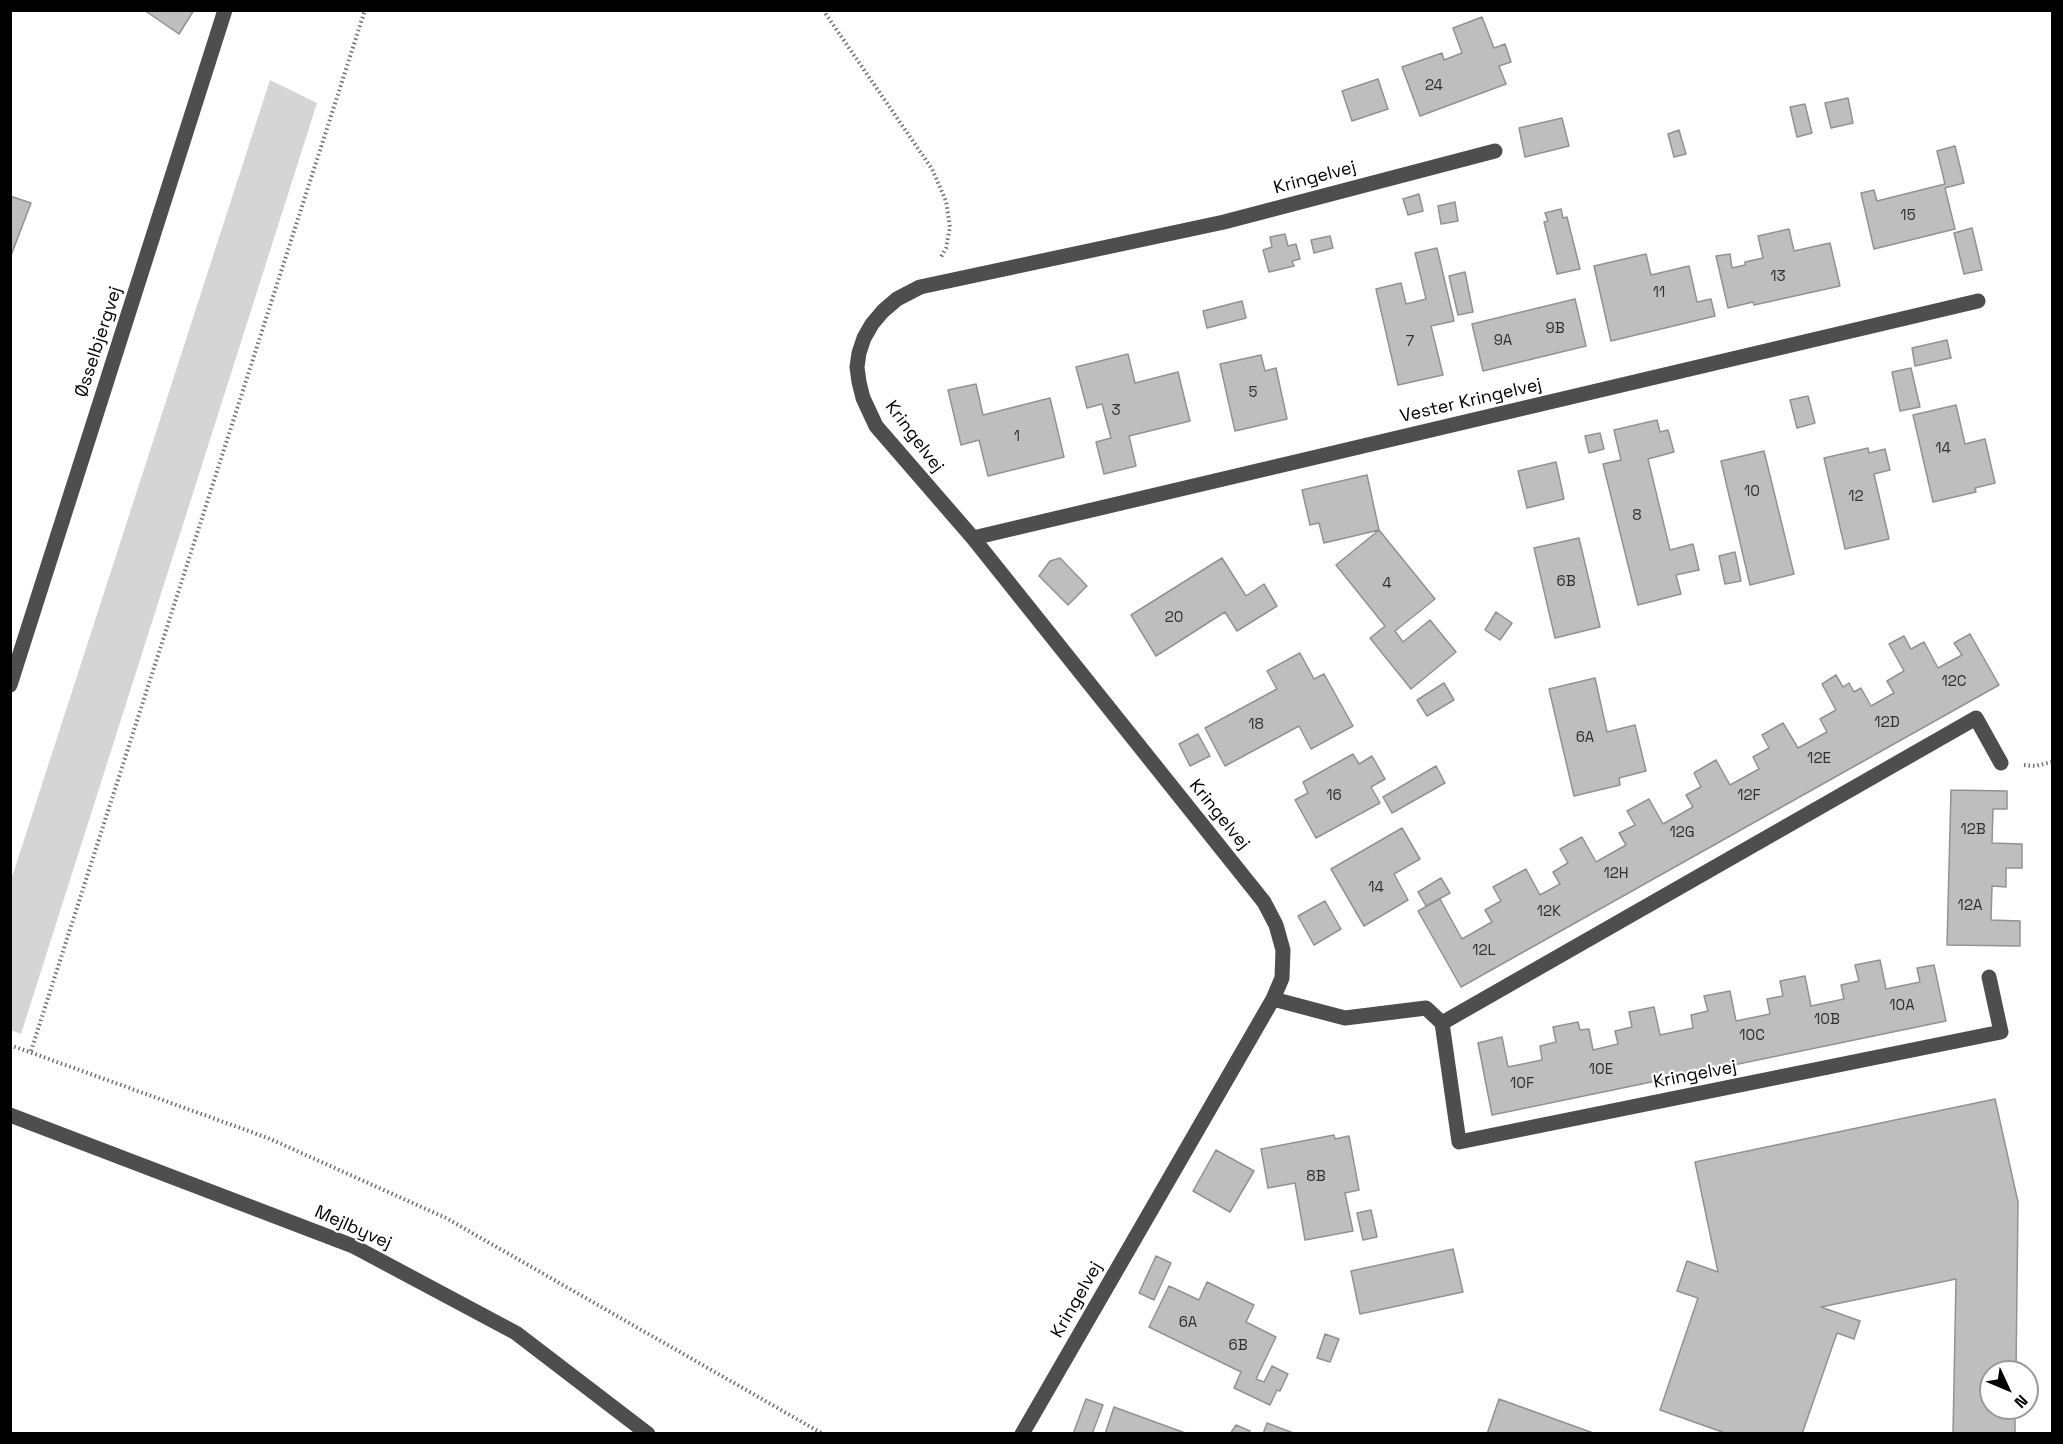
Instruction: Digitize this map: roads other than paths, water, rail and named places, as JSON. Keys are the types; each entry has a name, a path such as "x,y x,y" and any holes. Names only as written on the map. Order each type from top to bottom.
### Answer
{"street":[{"name":"Øsselbjergvej","path":"10,685 225,10"},
{"name":"Kringelvej","path":"1022,1434 1274,999 1282,978 1283,950 1276,925 1264,902 974,538 876,426 863,398 859,382 857,367 859,353 872,324 883,311 897,299 920,286 1224,222 1495,151"},
{"name":"Vester Kringelvej","path":"974,538 1978,301"},
{"path":"1274,999 1345,1018 1426,1008 1442,1023 1976,718 2001,763"},
{"name":"Kringelvej","path":"1442,1023 1459,1142 2001,1032 1989,977"},
{"name":"Mejlbyvej","path":"10,1115 352,1246 516,1333 648,1434"}]}
